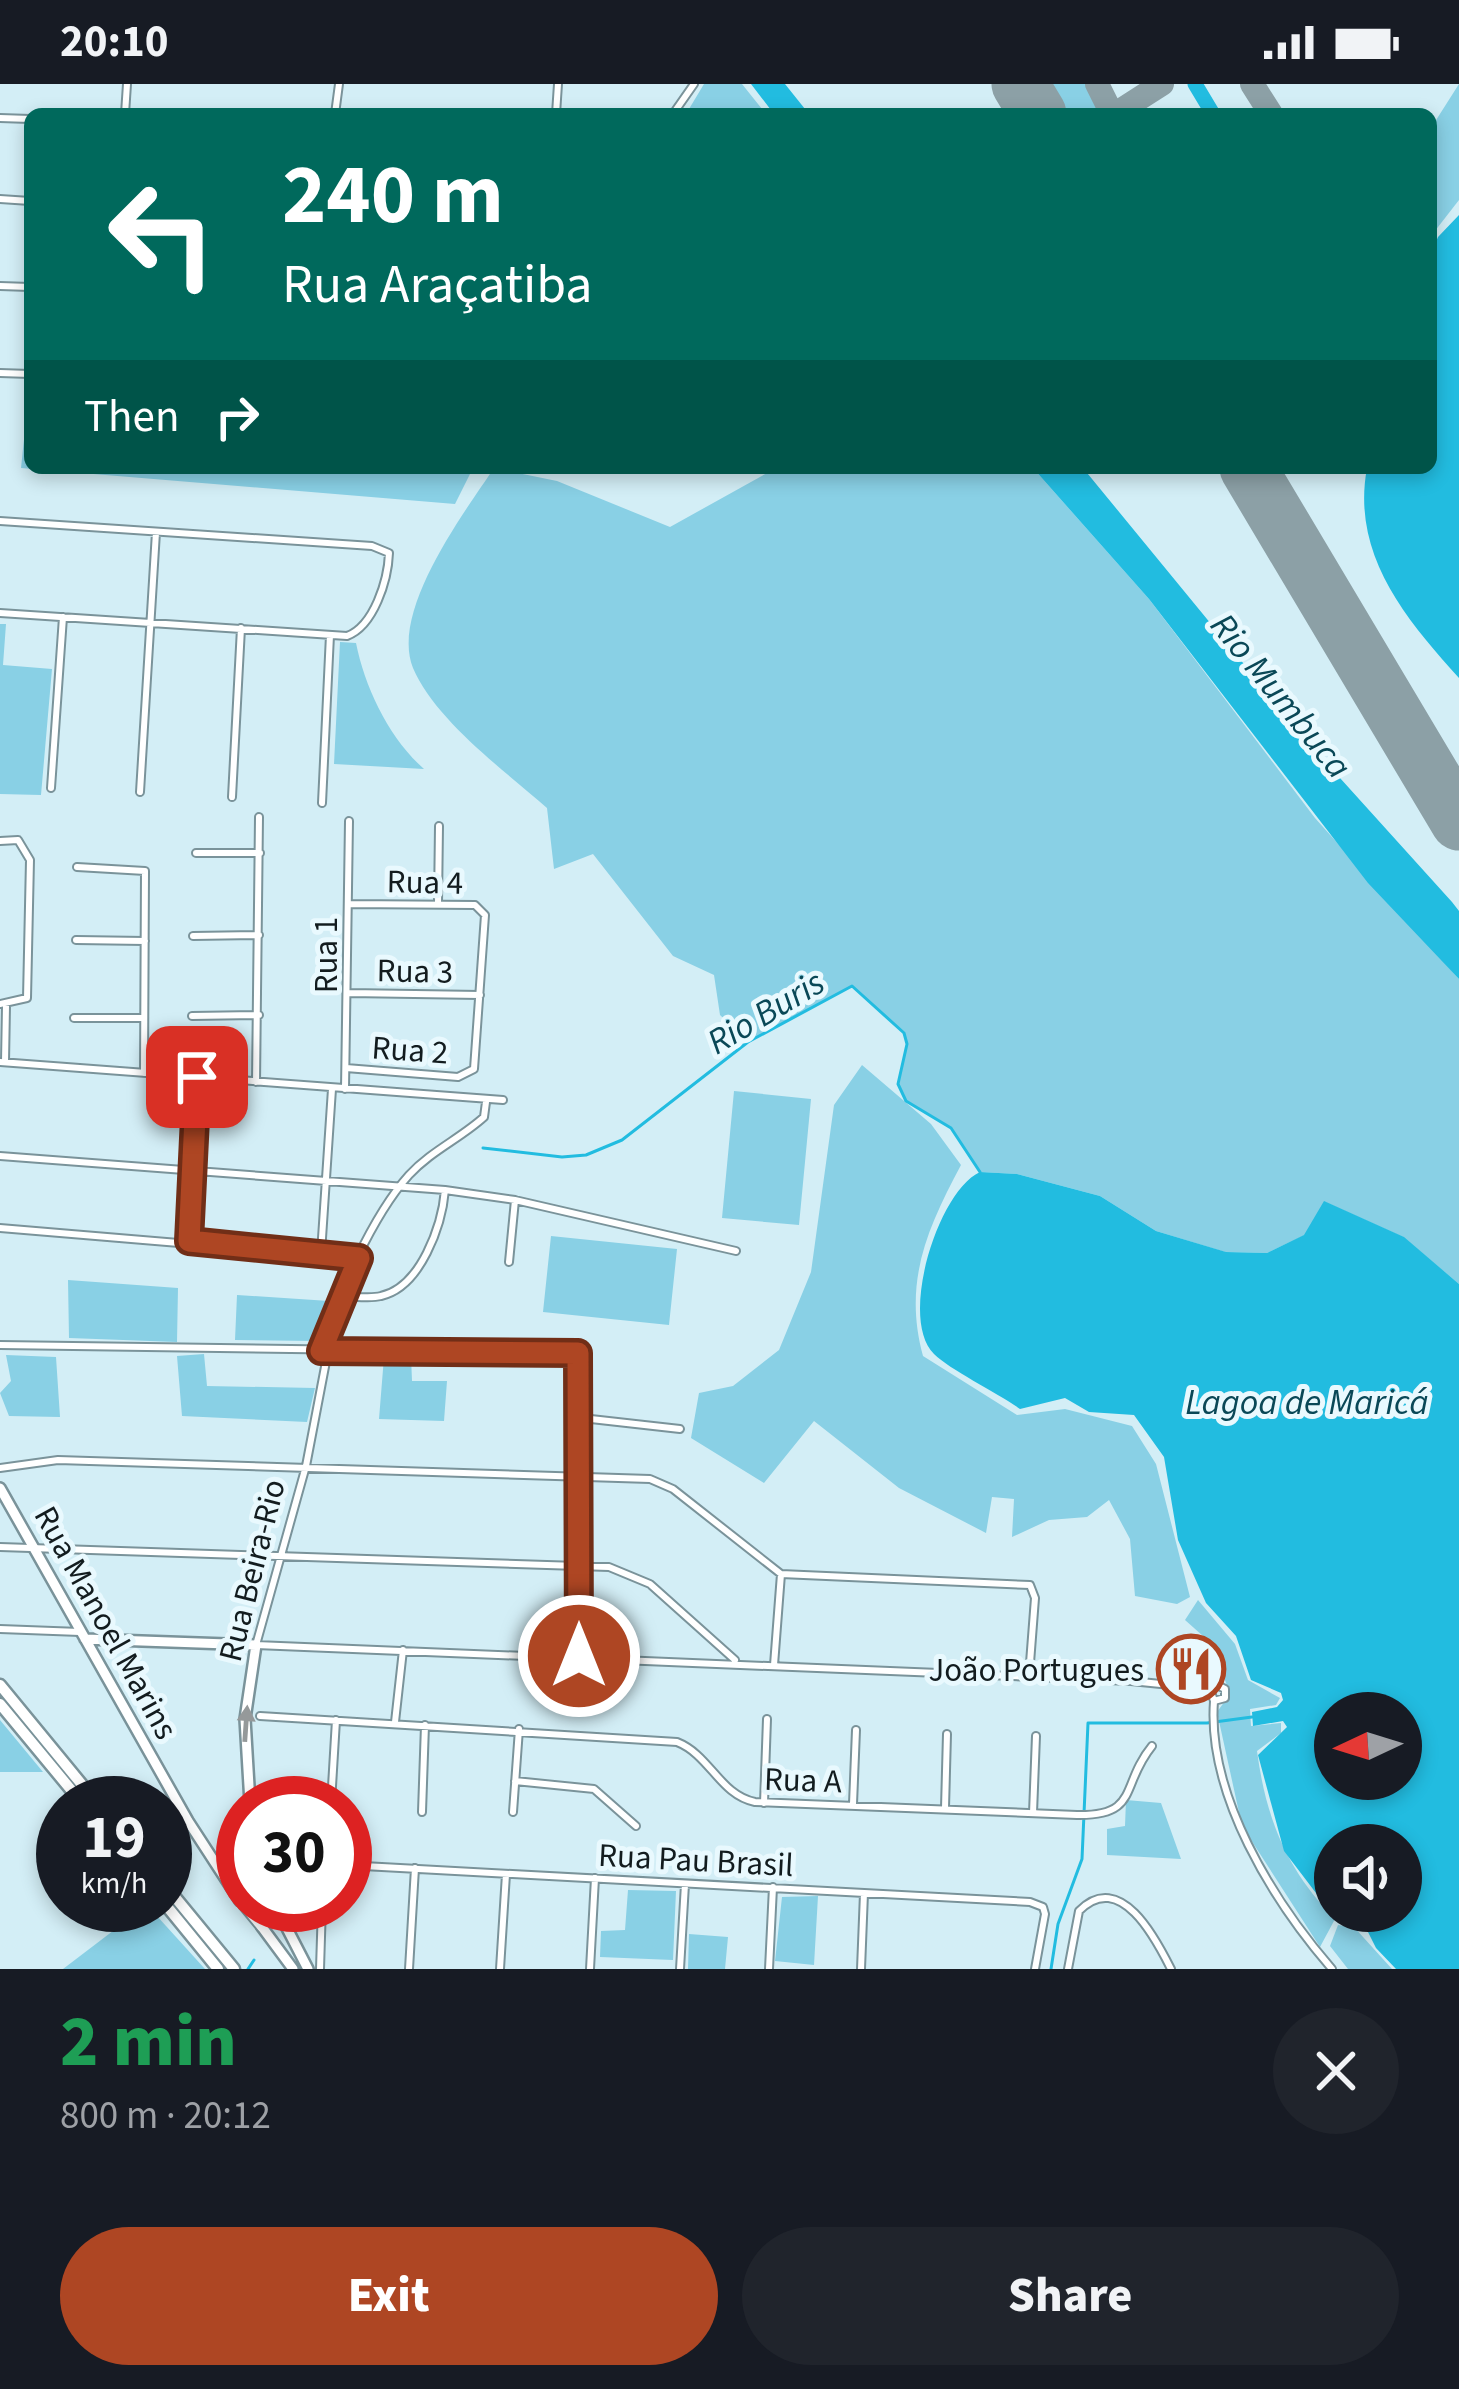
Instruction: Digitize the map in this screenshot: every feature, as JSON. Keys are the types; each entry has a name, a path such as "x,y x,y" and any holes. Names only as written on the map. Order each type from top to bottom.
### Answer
{"highway":[{"path":"0,1685 75,1776"},
{"path":"0,1704 60,1776"},
{"path":"192,1918 234,1969"},
{"path":"188,1932 218,1969"}],"main road":[{"name":"Rua Manoel Marins","path":"0,1488 216,1859"},
{"path":"82,1635 256,1645"},
{"name":"Rua Beira-Rio","path":"248,1776 245,1719 256,1645"},
{"path":"266,1932 293,1969"},
{"path":"288,1932 305,1964"}],"street":[{"path":"0,521 381,548 389,562 372,611 357,633 0,613"},
{"path":"140,792 156,532"},
{"path":"52,788 62,617"},
{"path":"232,796 242,628"},
{"path":"322,803 330,635"},
{"path":"256,1082 259,818"},
{"name":"Rua 1","path":"345,1089 349,821"},
{"path":"438,903 439,826"},
{"path":"0,841 11,838 26,845 30,860 26,1000 3,1004 2,1062 503,1100"},
{"path":"196,853 260,853"},
{"path":"77,867 143,869 144,1073"},
{"name":"Rua 4","path":"349,904 476,905 485,912 480,995"},
{"path":"193,936 259,934"},
{"path":"76,940 145,941"},
{"name":"Rua 3","path":"349,993 480,995"},
{"name":"Rua 2","path":"346,1068 458,1077 469,1073 480,995"},
{"path":"192,1016 259,1015"},
{"path":"74,1018 144,1018"},
{"path":"189,1241 197,1077"},
{"path":"321,1253 332,1089"},
{"name":"Rua Beira-Rio","path":"256,1645 306,1466 324,1351 341,1296 400,1186 424,1161 479,1121 486,1100"},
{"path":"0,1156 445,1190 515,1200 736,1251"},
{"path":"341,1296 383,1296 402,1282 432,1243 445,1190"},
{"path":"509,1262 515,1200"},
{"path":"0,1228 359,1258"},
{"path":"0,1345 578,1353 582,1418 579,1656"},
{"path":"582,1418 680,1429"},
{"path":"0,1468 41,1460 306,1466 662,1483 781,1574 1030,1585 1035,1598 1029,1676"},
{"path":"0,1547 609,1567 650,1585 738,1663"},
{"path":"774,1665 781,1574"},
{"path":"0,1629 82,1635"},
{"path":"256,1645 1029,1676 1210,1689 1220,1685 1226,1692 1223,1700 1214,1701"},
{"path":"394,1722 403,1650"},
{"path":"1210,1689 1239,1828 1269,1884 1332,1969"},
{"name":"Rua A","path":"260,1716 677,1742 702,1758 734,1794 764,1803 1077,1815 1119,1809 1152,1746"},
{"path":"764,1803 767,1719"},
{"path":"333,1776 336,1720"},
{"path":"422,1811 425,1725"},
{"path":"513,1811 519,1729"},
{"path":"853,1804 856,1730"},
{"path":"945,1809 947,1734"},
{"path":"1033,1813 1036,1736"},
{"path":"515,1781 594,1789 636,1826"},
{"name":"Rua Pau Brasil","path":"372,1866 1042,1906 1035,1969"},
{"path":"409,1969 416,1868"},
{"path":"500,1969 506,1874"},
{"path":"590,1969 595,1878"},
{"path":"680,1969 685,1884"},
{"path":"770,1969 773,1887"},
{"path":"861,1969 864,1894"},
{"path":"1068,1969 1077,1917 1083,1906 1098,1900 1132,1907 1171,1969"},
{"path":"320,1932 320,1969"},
{"path":"305,1964 319,1950"},
{"path":"1161,1969 1163,1954"}],"shaded area":[{"path":"704,84 742,84 761,108 690,108"},
{"path":"1042,84 1089,84 1099,108 1056,108"},
{"path":"1459,84 1459,200 1437,228 1437,119"},
{"path":"93,474 470,474 455,504"},
{"path":"490,474 557,481 670,527 765,474 1038,474 1149,599 1315,818 1459,979 1459,1284 1403,1237 1325,1202 1305,1235 1267,1253 1225,1252 1156,1231 1100,1196 1017,1174 980,1172 951,1128 906,1101 898,1084 907,1044 904,1033 852,986 748,1042 720,1015 714,975 673,956 593,854 554,869 547,808 454,725 423,687 409,645 412,619 449,536"},
{"path":"0,624 6,624 3,665 52,669 41,795 0,794"},
{"path":"340,642 356,643 380,711 424,769 334,764"},
{"path":"862,1065 931,1124 961,1165 929,1234 917,1280 917,1329 923,1356 1017,1415 1065,1409 1132,1426 1156,1464 1190,1597 1177,1604 1135,1596 1130,1539 1109,1500 1087,1517 1049,1520 1012,1537 1014,1499 992,1497 986,1533 899,1488 814,1421 764,1483 691,1438 699,1393 733,1386 779,1350 811,1272 834,1105"},
{"path":"734,1091 811,1099 799,1225 722,1218"},
{"path":"551,1236 677,1249 669,1325 543,1312"},
{"path":"68,1280 178,1288 177,1342 69,1338"},
{"path":"237,1295 329,1301 316,1341 235,1340"},
{"path":"204,1354 207,1386 315,1388 307,1422 182,1416 177,1356"},
{"path":"6,1355 56,1357 60,1417 9,1416 0,1393 11,1381"},
{"path":"411,1356 412,1381 447,1381 444,1421 379,1419 384,1357"},
{"path":"1198,1600 1235,1644 1248,1680 1280,1698 1276,1705 1250,1709 1251,1726 1281,1723 1281,1733 1257,1751 1261,1776 1281,1842 1314,1896 1314,1932 1328,1932 1320,1947 1242,1826 1217,1712 1230,1694 1212,1644 1185,1620"},
{"path":"0,1720 43,1772 0,1772"},
{"path":"1126,1800 1161,1803 1181,1859 1107,1855 1107,1829 1125,1826"},
{"path":"628,1890 676,1891 673,1960 600,1957 601,1931 625,1930"},
{"path":"818,1896 814,1965 775,1961 782,1897"},
{"path":"112,1932 171,1932 205,1969 63,1969"},
{"path":"1335,1932 1359,1932 1392,1969 1348,1969 1330,1946"},
{"path":"689,1934 728,1937 725,1969 688,1969"}],"water":[{"path":"751,84 785,84 804,108 769,108"},
{"path":"1459,215 1459,678 1387,583 1367,529 1364,499 1366,474 1437,474 1438,237"},
{"path":"1038,474 1088,474 1312,747 1452,902 1459,911 1459,979 1368,883 1149,599"},
{"name":"Lagoa de Maricá","path":"980,1172 1017,1174 1100,1196 1156,1231 1226,1252 1267,1253 1304,1235 1324,1201 1404,1237 1459,1284 1459,1969 1396,1969 1368,1932 1422,1932 1422,1824 1314,1824 1314,1890 1284,1851 1258,1755 1287,1727 1283,1721 1253,1726 1252,1712 1277,1707 1283,1700 1281,1693 1251,1680 1236,1636 1206,1603 1178,1540 1164,1457 1134,1415 1089,1412 1065,1398 1020,1409 934,1354 924,1337 922,1286 937,1229 950,1204"}],"waterway":[{"path":"1195,84 1209,108"},
{"name":"Rio Buris","path":"483,1148 562,1157 586,1155 622,1140 748,1042 852,986 904,1033 907,1044 898,1084 906,1101 951,1128 980,1172"},
{"path":"1051,1969 1058,1924 1082,1859 1088,1723 1207,1723 1252,1717"},
{"name":"Rio Buris","path":"248,1969 254,1960"}],"taxiway":[{"path":"1097,84 1109,108"},
{"path":"1124,108 1162,84"},
{"path":"1252,84 1267,108"}],"runway":[{"path":"1020,84 1034,108"},
{"path":"1252,474 1459,822"}],"place":[{"name":"João Portugues","path":"1191,1669"}],"route":[{"path":"197,1077 189,1241 359,1258 321,1351 566,1349 578,1353 582,1365 579,1656"}],"water label":[{"name":"Rio Mumbuca","path":"1282,695"}]}
